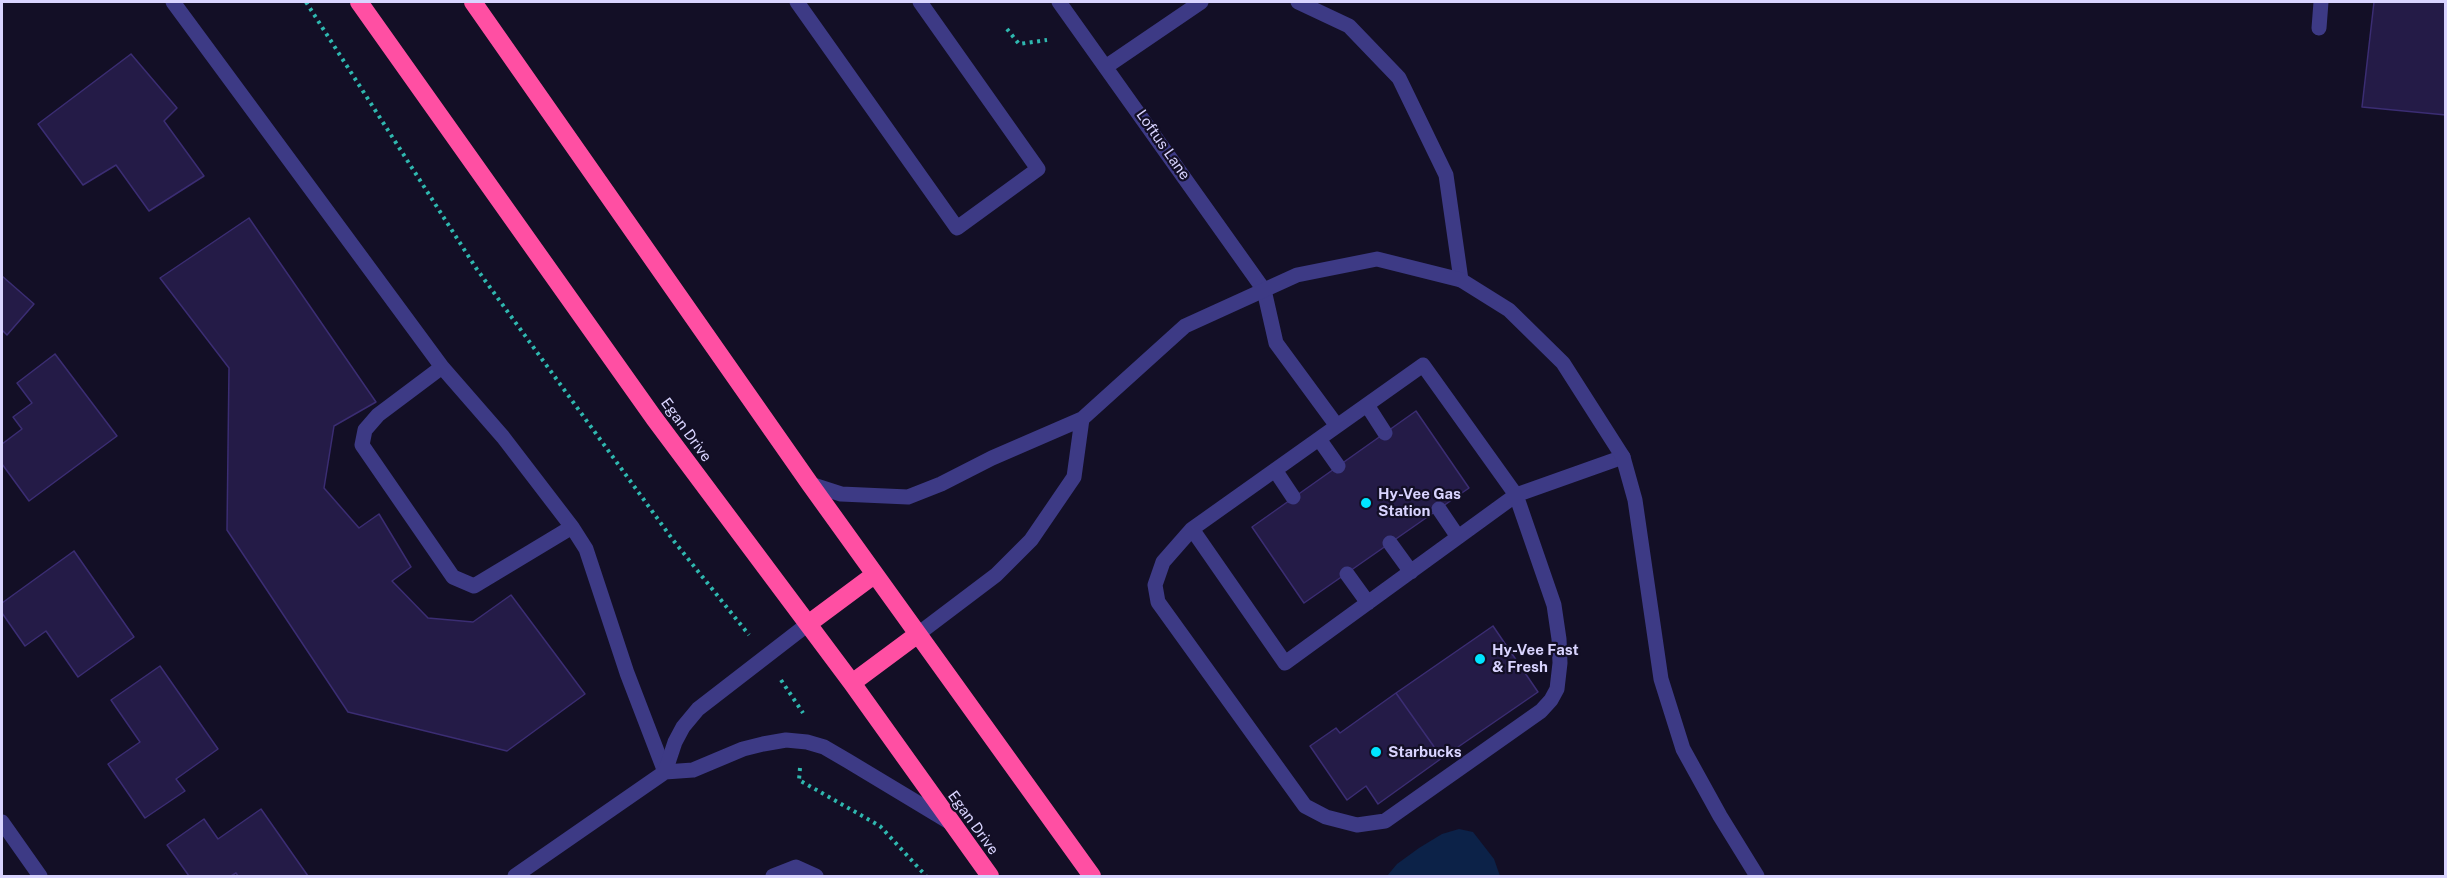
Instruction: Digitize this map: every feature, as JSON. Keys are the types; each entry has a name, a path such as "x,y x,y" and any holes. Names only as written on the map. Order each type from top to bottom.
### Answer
{"highway":[{"name":"Egan Drive","path":"359,2 654,418 852,683 990,876"},
{"path":"473,2 874,575 1092,876"},
{"path":"808,624 874,575"},
{"path":"852,683 918,633"}],"street":[{"path":"174,2 442,367 503,437 572,527 586,549 627,673 665,772"},
{"path":"797,2 957,228 1038,169 920,2"},
{"name":"Loftus Lane","path":"1059,2 1107,66 1264,290"},
{"path":"1107,66 1201,2"},
{"path":"1298,2 1348,26 1399,78 1446,175 1461,280"},
{"path":"2319,28 2321,2"},
{"path":"810,484 841,494 908,497 941,484 992,458 1082,419 1185,326 1297,275 1377,259 1461,280 1509,310 1563,363 1623,457 1635,500 1661,679 1683,749 1757,876"},
{"path":"1264,290 1276,343 1336,426"},
{"path":"1423,365 1516,495 1554,605 1560,663 1557,688 1551,700 1541,711 1385,821 1357,825 1326,817 1305,806 1158,602 1155,585 1163,562 1192,529 1367,405 1423,365"},
{"path":"442,367 378,415 365,430 362,445 453,577 474,586 572,527"},
{"path":"1367,405 1385,433"},
{"path":"918,633 996,575 1031,540 1074,477 1082,419"},
{"path":"1319,439 1338,466"},
{"path":"1192,529 1285,663 1516,495 1623,457"},
{"path":"1275,470 1293,497"},
{"path":"1439,509 1458,537"},
{"path":"1390,543 1411,572"},
{"path":"1347,574 1368,603"},
{"path":"665,772 675,742 689,718 765,655 808,624"},
{"path":"515,876 665,772 693,770 743,749 786,740 824,747 952,824"},
{"path":"2,822 40,876"},
{"path":"772,876 796,867 816,876"}],"path":[{"path":"306,2 476,268 673,540 765,655 805,716 799,780 880,826 926,876"},
{"path":"1007,29 1019,44 1047,40"}],"water":[{"path":"1459,829 1473,832 1494,859 1500,876 1387,876 1397,864 1419,848 1442,834"}],"building":[{"path":"2374,2 2446,2 2446,115 2362,107"},
{"path":"131,54 177,108 164,121 204,176 149,211 116,165 83,185 38,124"},
{"path":"249,218 376,402 334,426 324,488 359,528 379,514 411,567 392,581 428,618 473,622 511,595 585,694 507,751 348,712 227,530 229,368 160,278"},
{"path":"2,276 34,304 7,335 2,330"},
{"path":"55,354 117,436 29,501 2,464 2,444 22,429 13,417 32,403 17,383"},
{"name":"Hy-Vee Gas Station","path":"1416,411 1469,488 1304,603 1252,527"},
{"path":"74,551 134,637 78,677 46,631 25,646 2,613 2,603"},
{"name":"Hy-Vee Fast & Fresh","path":"1493,626 1538,692 1442,758 1396,693"},
{"path":"160,666 218,749 176,779 185,791 145,818 108,764 140,742 111,700"},
{"name":"Starbucks","path":"1396,693 1442,758 1378,804 1366,786 1347,800 1310,746 1336,728 1340,733"},
{"path":"261,809 308,876 238,876 236,873 231,876 189,876 167,845 204,819 218,839"}],"place":[{"name":"Hy-Vee Gas Station","path":"1366,503"},
{"name":"Hy-Vee Fast & Fresh","path":"1480,659"},
{"name":"Starbucks","path":"1376,752"}]}
